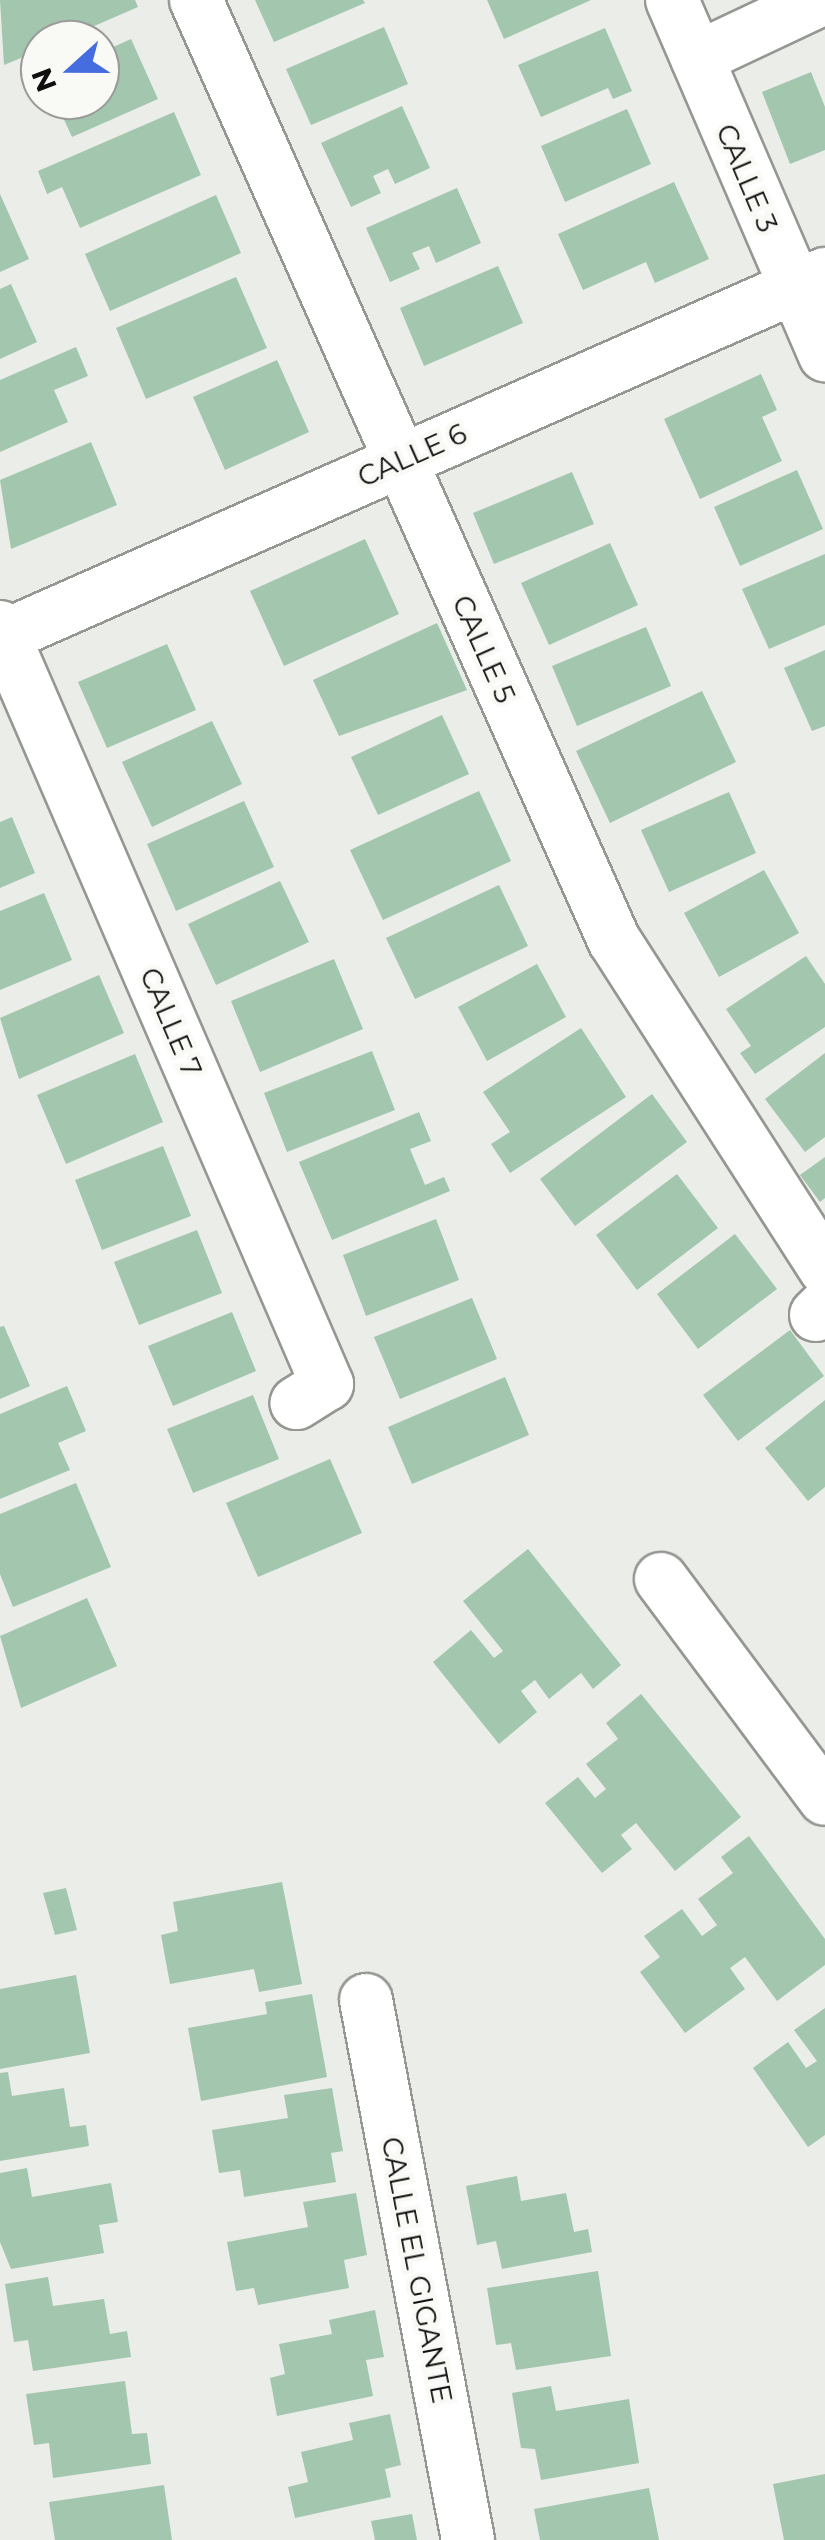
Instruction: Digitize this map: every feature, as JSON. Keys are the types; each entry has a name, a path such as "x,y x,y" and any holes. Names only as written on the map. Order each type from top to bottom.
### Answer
{"street":[{"name":"CALLE 5","path":"196,0 614,940 822,1297"},
{"name":"CALLE 3","path":"672,0 809,281 825,354"},
{"path":"697,58 820,0"},
{"name":"CALLE 6","path":"1,634 809,281"},
{"name":"CALLE 7","path":"1,634 327,1384 296,1403"},
{"path":"660,1579 825,1798"},
{"name":"CALLE EL GIGANTE","path":"366,2000 468,2540"}],"building":[{"path":"0,0 135,0 138,7 108,20 20,20 20,58 4,65"},
{"path":"255,0 363,0 365,3 274,42"},
{"path":"487,0 591,0 504,39"},
{"path":"384,27 408,84 311,125 286,69"},
{"path":"605,28 632,91 613,99 608,88 541,117 518,65"},
{"path":"131,39 158,99 120,116 120,44"},
{"path":"811,72 825,107 825,150 790,164 762,92"},
{"path":"402,106 430,168 395,184 388,169 373,176 381,193 351,207 321,143"},
{"path":"627,109 651,164 565,202 541,146"},
{"path":"174,112 201,175 80,228 62,187 47,194 38,171"},
{"path":"64,120 110,120 72,137"},
{"path":"674,182 709,259 655,283 646,262 583,290 558,234"},
{"path":"457,188 481,243 436,263 429,246 412,253 420,269 390,282 366,228"},
{"path":"0,194 29,259 0,272"},
{"path":"216,195 241,253 110,311 85,254"},
{"path":"498,266 523,323 424,366 400,308"},
{"path":"236,277 267,348 146,399 116,328"},
{"path":"11,284 37,342 0,359 0,289"},
{"path":"76,347 88,376 54,390 68,422 0,452 0,380"},
{"path":"277,360 309,432 225,470 193,397"},
{"path":"761,374 777,410 762,417 782,461 700,499 664,419"},
{"path":"91,442 117,505 11,549 0,480"},
{"path":"797,470 823,529 740,566 714,507"},
{"path":"572,472 594,524 494,564 473,513"},
{"path":"365,539 399,614 284,666 250,591"},
{"path":"610,543 638,605 549,645 521,583"},
{"path":"825,554 825,625 769,649 742,589"},
{"path":"437,623 467,690 339,736 313,680"},
{"path":"646,627 671,686 577,726 552,666"},
{"path":"167,644 196,710 107,748 78,682"},
{"path":"825,650 825,726 812,731 784,668"},
{"path":"702,691 736,762 610,823 576,751"},
{"path":"442,715 469,774 378,815 351,757"},
{"path":"212,721 242,784 152,827 122,762"},
{"path":"479,791 511,861 383,920 350,850"},
{"path":"729,792 756,853 669,892 641,830"},
{"path":"244,801 274,867 176,911 147,844"},
{"path":"12,817 35,873 0,888 0,822"},
{"path":"764,870 799,933 719,977 684,913"},
{"path":"280,881 309,942 216,985 188,924"},
{"path":"499,885 528,946 415,999 386,938"},
{"path":"44,893 72,960 0,990 0,911"},
{"path":"806,956 825,984 825,1027 755,1074 740,1053 751,1046 726,1009"},
{"path":"334,959 363,1029 260,1072 231,1001"},
{"path":"537,964 566,1017 487,1061 458,1007"},
{"path":"99,975 124,1033 19,1079 0,1018"},
{"path":"581,1028 626,1097 510,1173 491,1144 510,1132 483,1092"},
{"path":"372,1051 395,1110 287,1152 264,1093"},
{"path":"825,1053 825,1137 805,1152 765,1099"},
{"path":"135,1054 163,1122 66,1164 37,1095"},
{"path":"652,1094 687,1142 575,1226 540,1179"},
{"path":"419,1112 431,1141 410,1149 425,1185 444,1177 450,1191 332,1240 299,1162"},
{"path":"163,1146 191,1216 102,1250 75,1180"},
{"path":"825,1157 825,1198 820,1202 800,1175"},
{"path":"677,1174 718,1228 637,1290 596,1235"},
{"path":"436,1219 459,1280 366,1316 343,1255"},
{"path":"197,1230 222,1293 139,1325 114,1262"},
{"path":"735,1234 777,1289 698,1349 657,1294"},
{"path":"472,1298 497,1359 400,1399 374,1337"},
{"path":"232,1312 256,1371 173,1406 148,1346"},
{"path":"4,1326 30,1386 0,1399 0,1327"},
{"path":"790,1330 824,1376 738,1441 703,1395"},
{"path":"505,1377 529,1435 412,1484 388,1427"},
{"path":"67,1386 86,1431 58,1443 70,1470 0,1499 0,1414"},
{"path":"253,1395 279,1459 193,1493 167,1429"},
{"path":"825,1400 825,1487 808,1501 765,1448"},
{"path":"330,1459 362,1533 258,1577 226,1503"},
{"path":"76,1483 111,1567 13,1607 0,1574 0,1514"},
{"path":"528,1549 621,1665 593,1689 581,1673 549,1699 535,1680 521,1691 537,1712 499,1744 433,1662 471,1630 494,1658 503,1651 463,1601"},
{"path":"87,1598 117,1666 21,1708 0,1636"},
{"path":"641,1694 741,1817 675,1871 636,1823 621,1835 632,1849 602,1873 545,1803 578,1777 595,1798 606,1789 586,1764 618,1739 606,1723"},
{"path":"749,1836 825,1939 825,1965 777,2001 745,1957 730,1968 745,1989 685,2033 640,1972 660,1957 644,1936 682,1909 702,1936 717,1925 698,1899 733,1873 721,1857"},
{"path":"282,1882 302,1984 259,1992 254,1969 170,1984 161,1935 178,1931 173,1902"},
{"path":"66,1888 77,1930 55,1935 43,1893"},
{"path":"76,1975 90,2053 0,2069 0,1989"},
{"path":"312,1994 327,2077 201,2101 188,2028 267,2014 265,2002"},
{"path":"825,2008 825,2135 808,2147 753,2068 788,2042 806,2068 817,2061 794,2030"},
{"path":"8,2072 12,2096 64,2088 70,2127 86,2125 89,2146 0,2161 0,2073"},
{"path":"332,2088 343,2151 331,2153 336,2182 244,2197 240,2170 219,2173 212,2130 288,2118 284,2095"},
{"path":"27,2168 32,2197 111,2183 118,2222 99,2225 104,2253 11,2269 0,2242 0,2173"},
{"path":"517,2176 521,2201 566,2193 574,2232 588,2229 592,2252 502,2269 496,2241 477,2245 466,2186"},
{"path":"356,2193 367,2255 344,2260 349,2288 258,2305 254,2288 236,2291 227,2242 308,2227 303,2202"},
{"path":"598,2271 611,2356 516,2370 511,2343 496,2345 487,2288"},
{"path":"48,2277 53,2306 104,2299 110,2334 127,2331 131,2357 33,2371 28,2340 14,2342 5,2284"},
{"path":"375,2310 384,2357 366,2360 373,2396 277,2416 270,2378 285,2374 279,2344 332,2334 329,2320"},
{"path":"125,2381 132,2434 147,2433 151,2464 53,2478 49,2443 34,2445 26,2394"},
{"path":"551,2386 556,2411 629,2399 639,2463 541,2480 535,2449 521,2448 512,2393"},
{"path":"390,2414 401,2465 385,2469 391,2497 295,2518 288,2487 308,2482 301,2452 353,2440 349,2423"},
{"path":"825,2474 825,2540 784,2540 773,2484"},
{"path":"164,2485 172,2540 55,2540 49,2502"},
{"path":"649,2488 659,2540 540,2540 534,2509"},
{"path":"412,2514 417,2540 375,2540 371,2521"}]}
